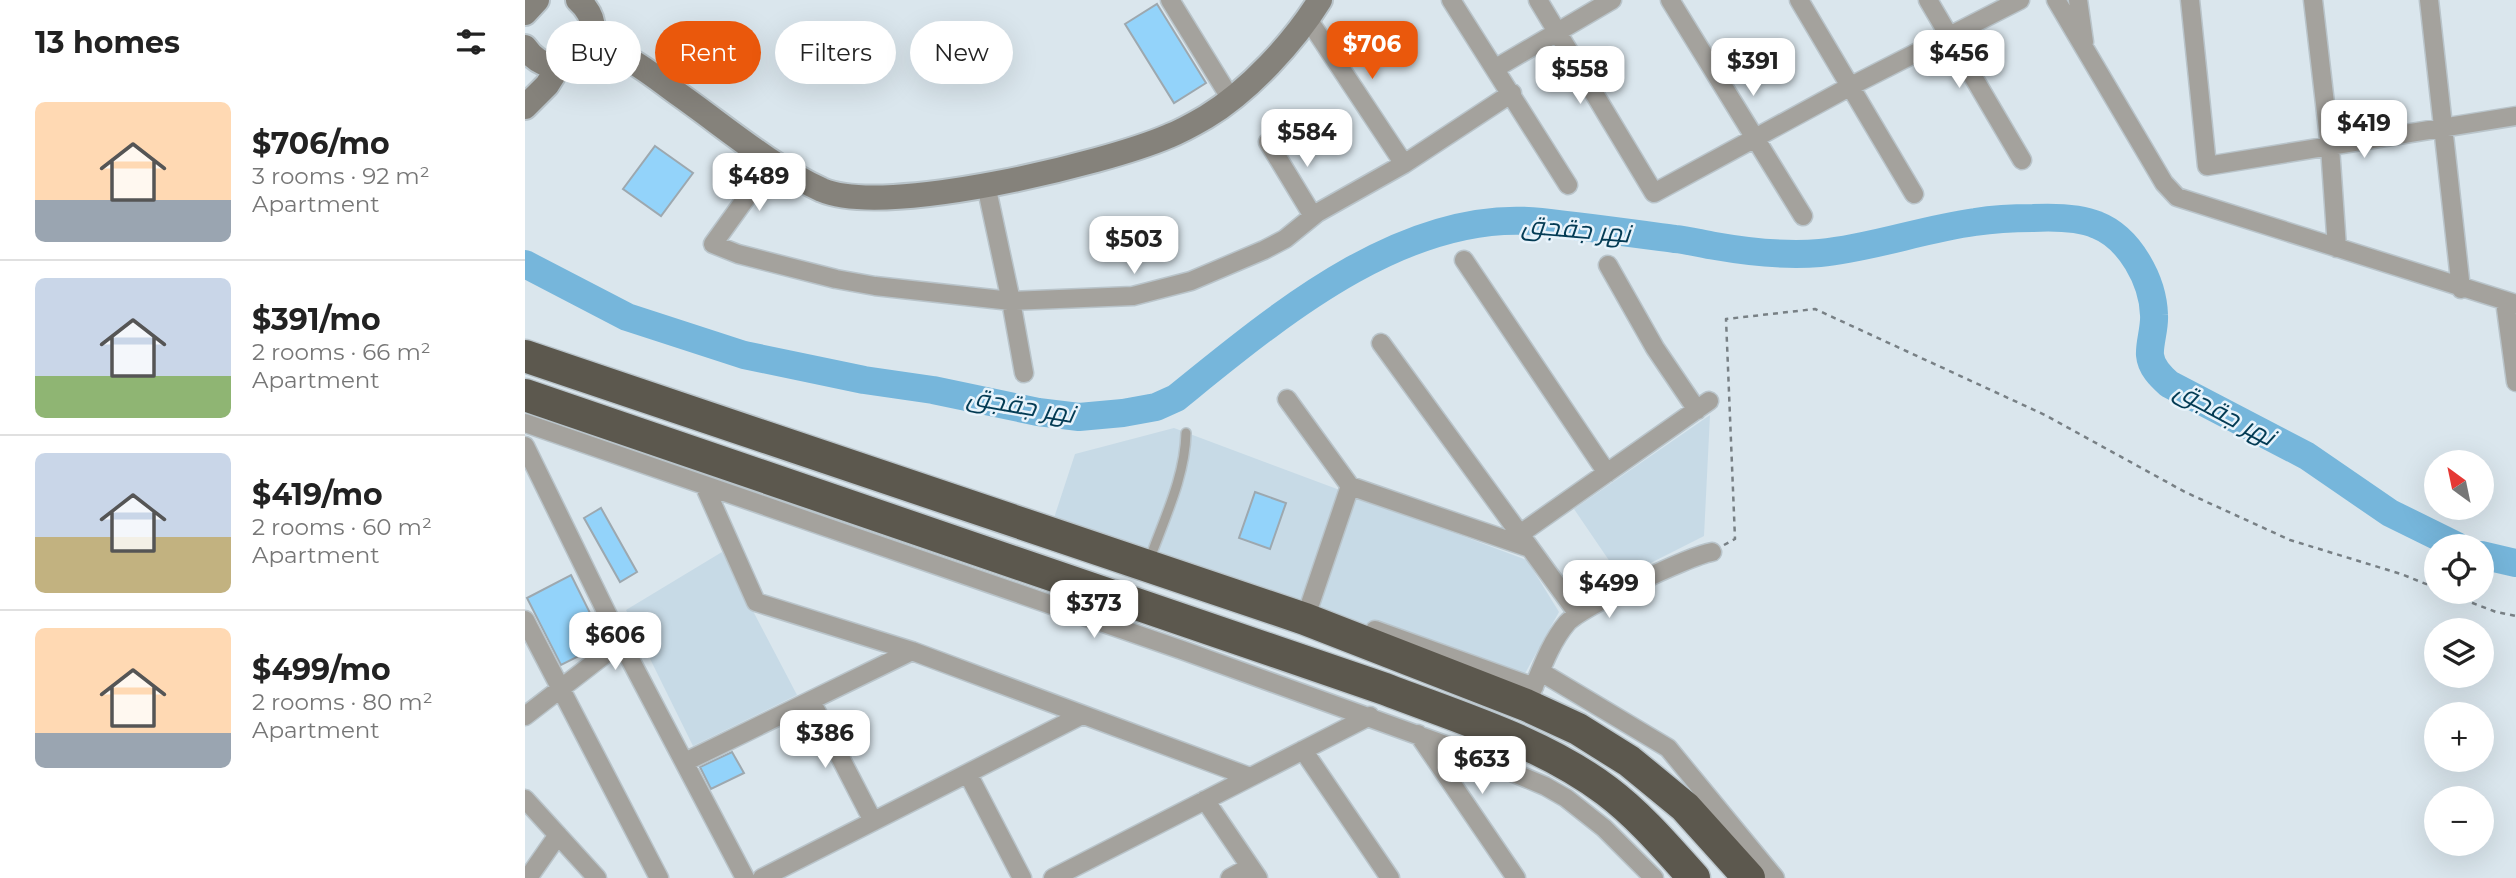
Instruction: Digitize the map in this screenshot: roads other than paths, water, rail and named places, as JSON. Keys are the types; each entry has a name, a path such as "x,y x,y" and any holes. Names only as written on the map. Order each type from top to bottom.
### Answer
{"highway":[{"path":"525,356 1147,565 1307,612 1534,688 1578,729 1629,761 1685,807 1749,878"},
{"path":"525,396 1385,689 1512,738 1560,761 1607,791 1662,842 1694,878"}],"street":[{"path":"525,13 537,0"},
{"path":"1170,0 1231,99"},
{"path":"1451,0 1568,185"},
{"path":"1538,0 1654,193 1851,86 2020,0"},
{"path":"1496,68 1612,0"},
{"path":"1670,0 1803,216"},
{"path":"1799,0 1914,194"},
{"path":"1928,0 2022,160"},
{"path":"2056,0 2165,183 2177,197 2510,303 2516,382"},
{"path":"2078,0 2085,52"},
{"path":"2190,0 2207,166 2516,116"},
{"path":"2313,0 2330,147 2337,248"},
{"path":"2429,0 2462,289"},
{"path":"587,4 592,21"},
{"path":"641,68 772,161 825,191 842,195 891,197 933,194 986,185 1108,157 1190,126 1231,99 1282,50 1312,7 1404,164"},
{"path":"525,47 540,61 546,63"},
{"path":"525,107 548,84"},
{"path":"772,161 713,244 739,254 836,279 875,286 1011,301 1120,297 1164,290 1222,270 1264,250 1285,239 1313,216 1404,164 1512,93"},
{"path":"1268,142 1313,216"},
{"path":"986,185 1024,373"},
{"path":"1464,260 1607,473"},
{"path":"1520,541 1607,473 1703,406 1655,348 1608,265"},
{"path":"1381,343 1520,541 1578,614"},
{"path":"1287,399 1350,486 1520,541"},
{"path":"525,423 1370,716 1518,774 1566,798 1604,828 1654,878"},
{"path":"525,446 621,642 745,878"},
{"path":"704,485 756,602 912,651 1250,777"},
{"path":"1307,612 1350,486"},
{"path":"1712,552 1690,558 1578,614 1565,625 1534,688 1668,748 1775,878"},
{"path":"525,620 659,878"},
{"path":"525,716 621,642"},
{"path":"685,762 912,651"},
{"path":"811,701 873,821"},
{"path":"762,878 1082,715"},
{"path":"1053,878 1370,716"},
{"path":"1418,734 1516,878"},
{"path":"1303,750 1390,878"},
{"path":"968,774 1021,878"},
{"path":"525,800 597,878"},
{"path":"1205,800 1254,872 1230,878"},
{"path":"529,878 558,835"}],"lane":[{"path":"1147,565 1181,472 1186,433"}],"waterway":[{"name":"نهر جقجق","path":"525,264 627,317 744,355 864,380 1079,417 1156,407 1176,398 1299,303 1345,274 1392,250 1441,232 1490,222 1541,222 1741,250 1794,254 1839,251 1982,221 2074,219 2090,222 2109,231 2138,262 2153,302 2150,351 2152,363 2169,384 2307,456 2390,513 2433,534"},
{"name":"نهر جقجق","path":"2494,558 2516,563"}]}
